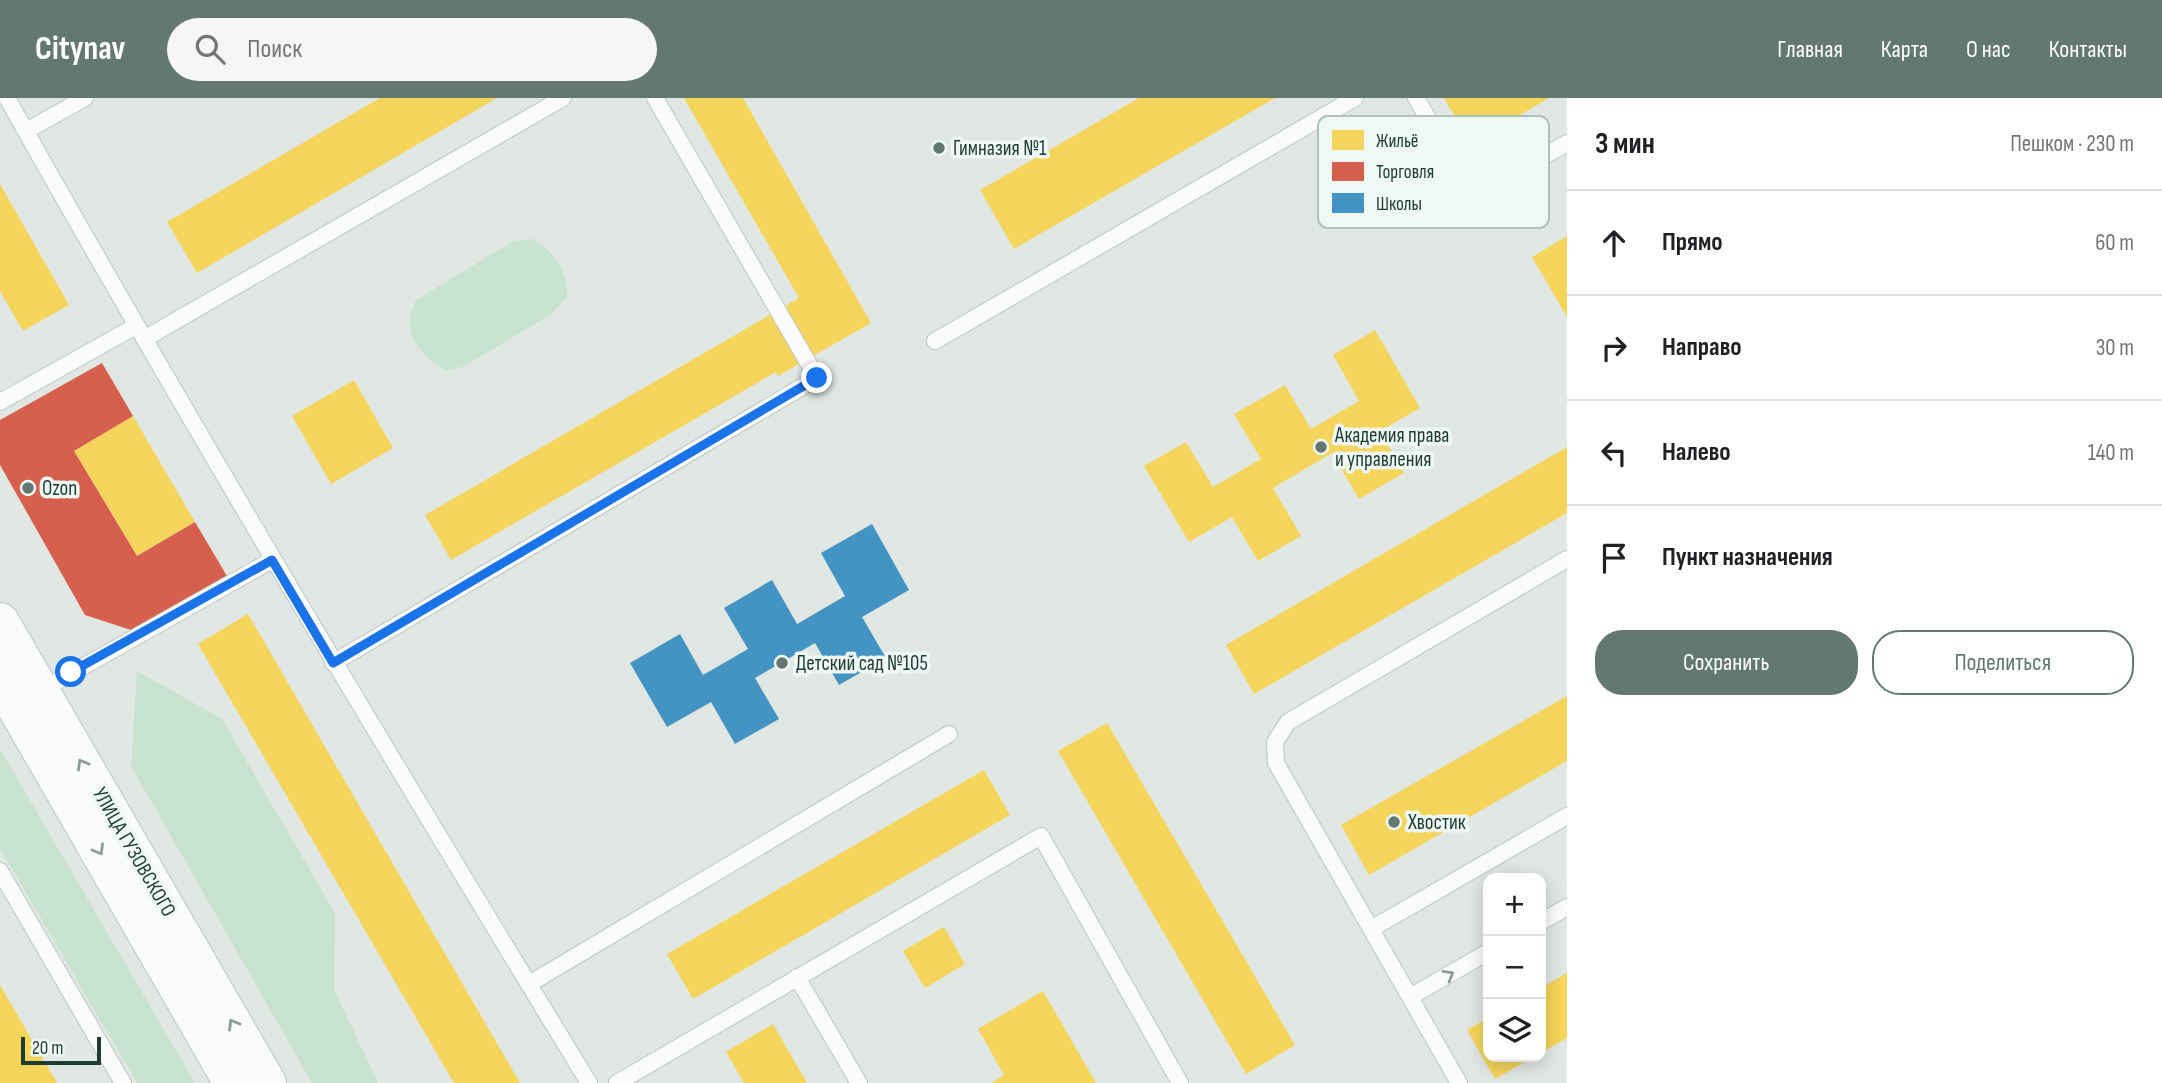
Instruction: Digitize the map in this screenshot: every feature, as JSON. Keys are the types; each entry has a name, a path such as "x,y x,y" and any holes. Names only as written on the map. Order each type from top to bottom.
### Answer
{"main road":[{"name":"УЛИЦА ГУЗОВСКОГО","path":"0,622 16,683 233,1083"},
{"name":"УЛИЦА ГУЗОВСКОГО","path":"16,683 267,1083"}],"lane":[{"path":"7,98 272,560 589,1083"},
{"path":"26,131 85,98"},
{"path":"0,402 140,333 564,98"},
{"path":"333,663 817,378 655,98"},
{"path":"1324,116 1355,98"},
{"path":"1416,98 1426,116"},
{"path":"935,341 1318,119"},
{"path":"1549,152 1567,142"},
{"path":"1459,1083 1276,763 1275,742 1288,722 1567,559"},
{"path":"16,683 272,560"},
{"path":"529,984 949,734"},
{"path":"1371,929 1567,816"},
{"path":"617,1083 1041,836 1174,1081"},
{"path":"0,871 123,1083"},
{"path":"1546,919 1567,907"},
{"path":"1410,997 1483,955"},
{"path":"797,977 859,1083"}],"green space":[{"path":"532,239 558,262 567,296 553,313 463,367 445,370 435,364 420,349 411,331 410,321 416,300 514,241"},
{"path":"137,671 222,719 335,913 334,989 378,1083 312,1083 131,766"},
{"path":"0,749 195,1083 137,1083 0,848"}],"building: Жильё":[{"path":"380,98 497,98 197,273 167,222"},
{"path":"684,98 743,98 871,323 778,376 776,372 451,560 425,515 799,298"},
{"path":"1139,98 1275,98 1014,249 980,190"},
{"path":"1444,98 1549,98 1518,116 1455,116"},
{"path":"0,184 69,305 23,331 0,291"},
{"path":"1567,236 1567,317 1532,257"},
{"name":"Академия права и управления","path":"1375,330 1420,408 1380,431 1404,473 1359,499 1332,453 1273,488 1301,536 1258,561 1232,517 1189,542 1144,466 1186,442 1213,487 1261,459 1234,414 1285,385 1311,429 1359,401 1333,355"},
{"path":"354,380 393,448 331,484 292,416"},
{"path":"133,416 195,522 137,556 74,451"},
{"path":"1567,447 1567,513 1254,694 1226,645"},
{"path":"248,614 520,1083 454,1083 198,644"},
{"path":"1567,696 1567,761 1369,875 1341,825"},
{"path":"1107,723 1295,1045 1246,1074 1058,751"},
{"path":"984,770 1010,815 693,999 667,954"},
{"path":"944,927 965,964 925,988 903,951"},
{"path":"1567,973 1567,1038 1546,1050 1546,999 1546,985"},
{"path":"0,985 57,1083 0,1083"},
{"path":"1043,991 1096,1083 991,1083 1004,1075 978,1029"},
{"path":"1483,1021 1483,1058 1467,1030"},
{"path":"773,1024 807,1083 744,1083 726,1052"},
{"path":"1485,1062 1525,1062 1495,1079"}],"building: Торговля":[{"path":"102,363 133,416 74,451 137,556 195,522 227,576 134,631 85,615 0,465 0,420"}],"building: Школы":[{"path":"872,524 909,590 862,617 886,658 839,685 815,643 755,678 779,719 735,744 711,702 667,727 630,663 680,634 703,675 748,649 724,608 772,580 797,624 845,596 821,553"}],"place":[{"name":"Гимназия №1","path":"939,148"},
{"name":"Академия права и управления","path":"1321,447"},
{"name":"Ozon","path":"28,488"},
{"name":"Детский сад №105","path":"782,663"},
{"name":"Хвостик","path":"1394,822"}],"route":[{"path":"71,672 272,560 333,663 817,378"}]}
